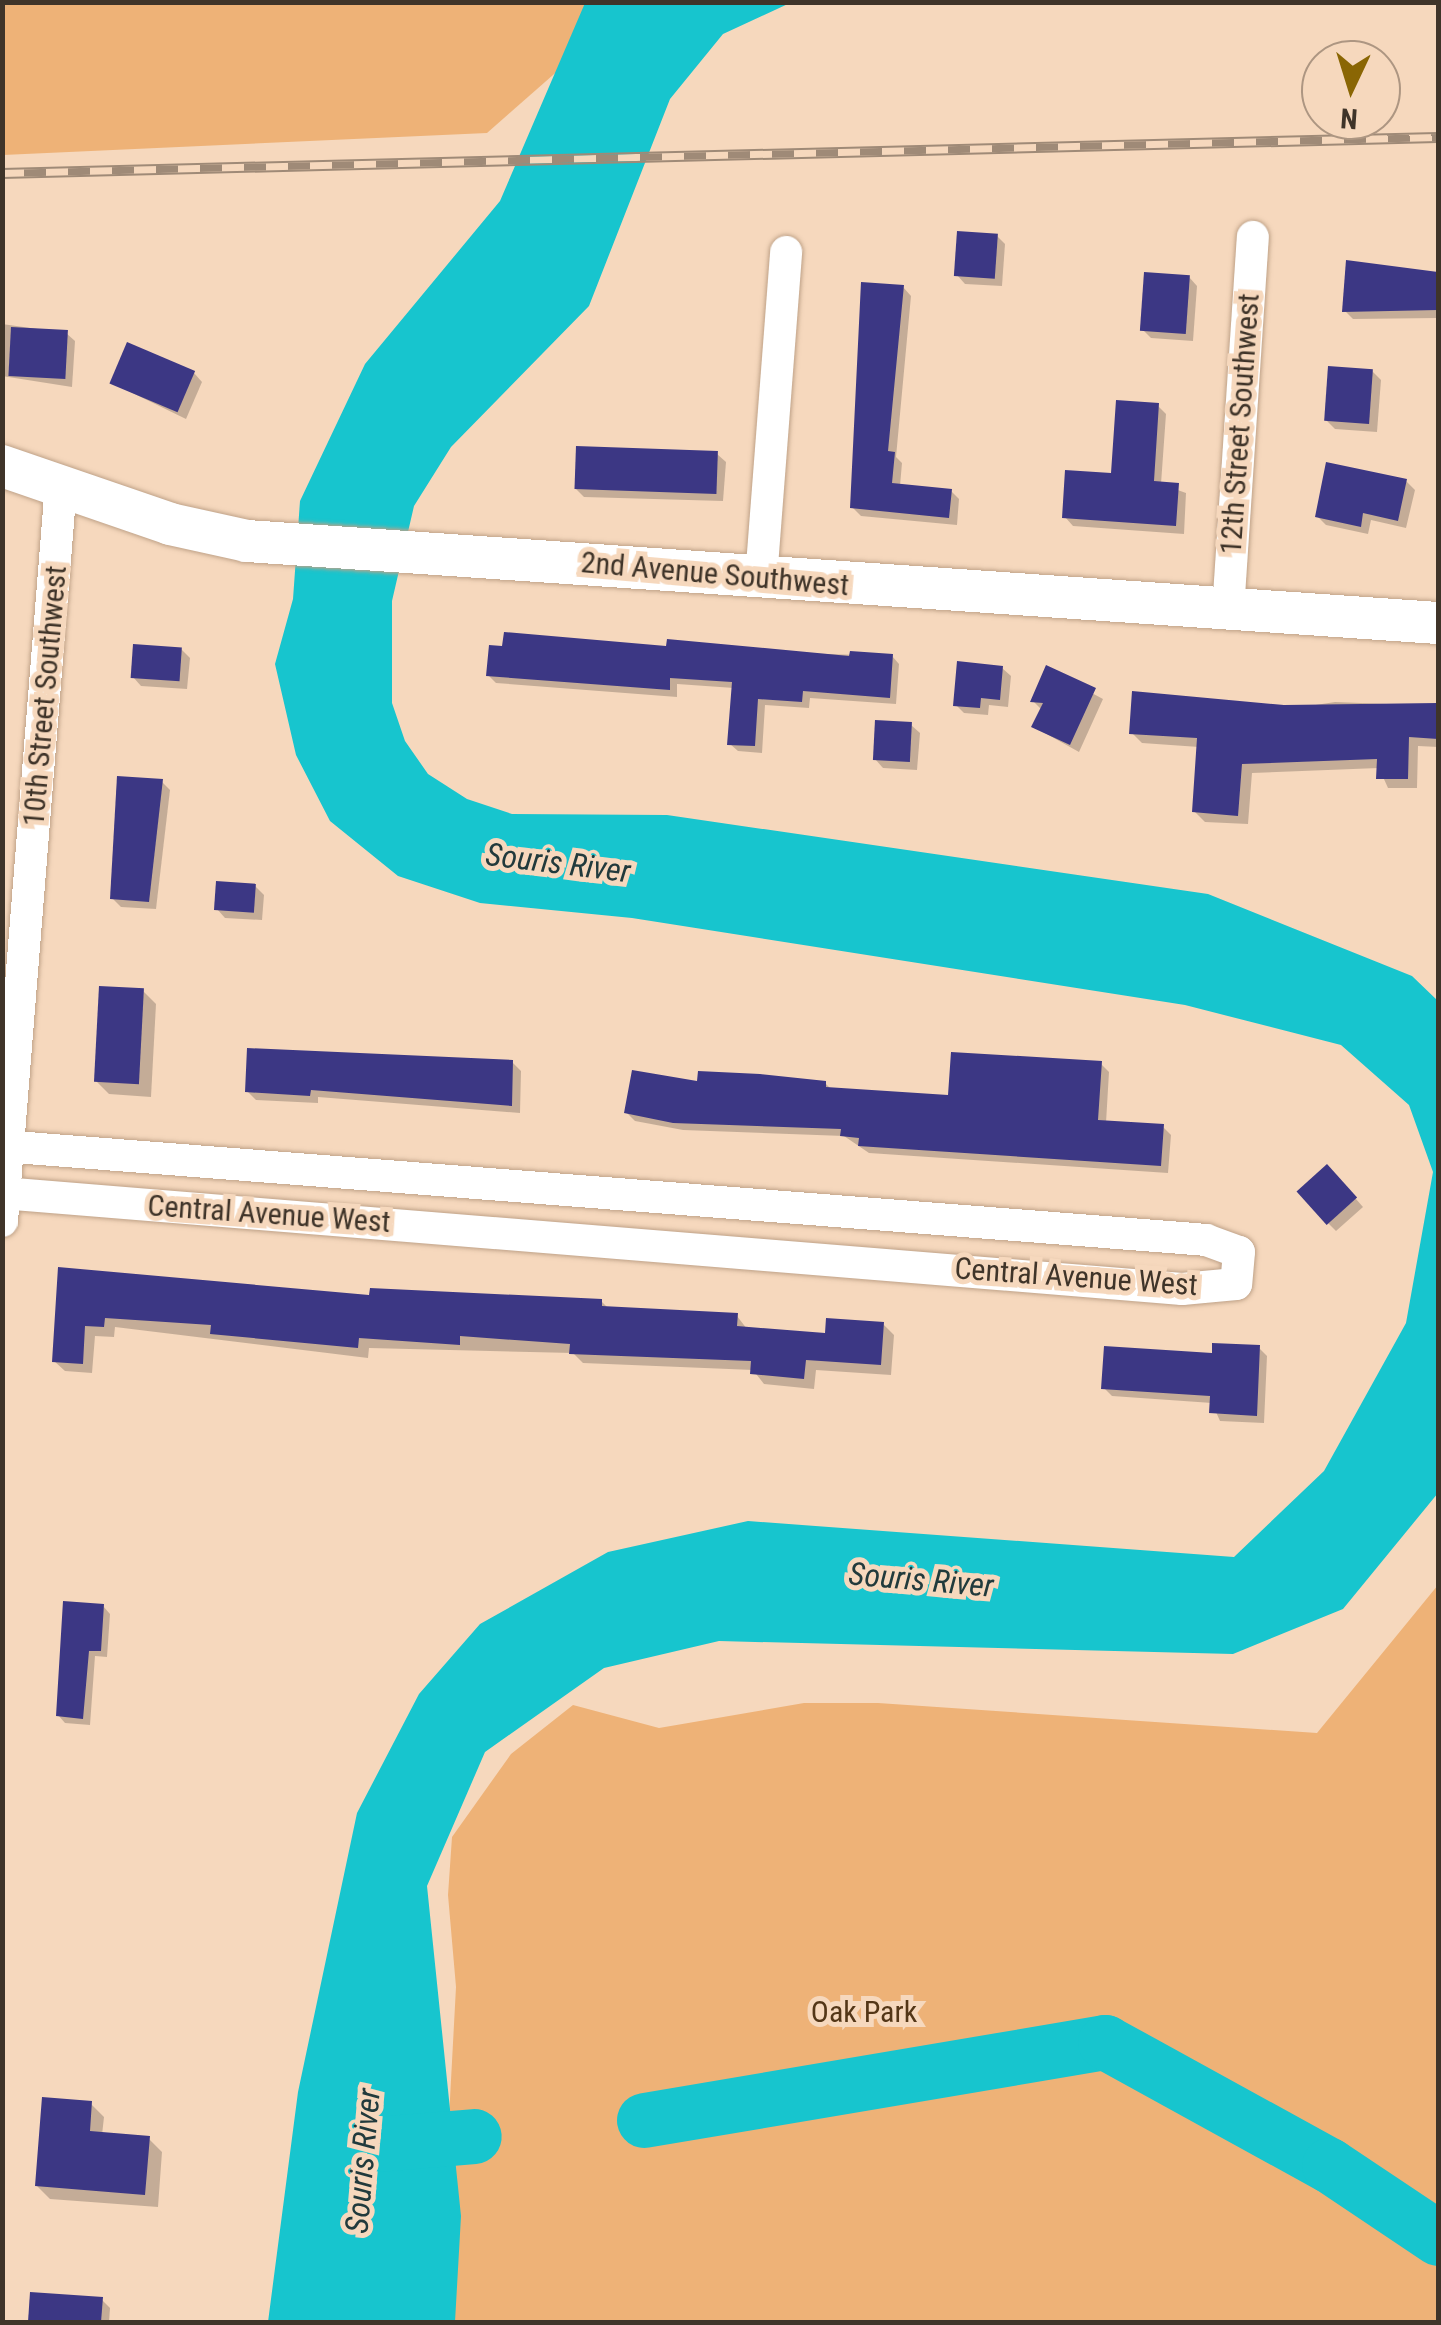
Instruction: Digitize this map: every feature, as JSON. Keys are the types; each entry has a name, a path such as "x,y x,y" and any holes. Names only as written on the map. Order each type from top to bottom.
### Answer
{"street":[{"name":"12th Street Southwest","path":"1228,612 1253,236"},
{"path":"761,579 786,252"},
{"name":"2nd Avenue Southwest","path":"2,466 170,524 247,541 458,552 761,579 1438,623"},
{"name":"10th Street Southwest","path":"3,1202 18,803 60,484"},
{"name":"Central Avenue West","path":"3,1202 1182,1289 1236,1284 1240,1252 1206,1240 5,1146"}],"green space":[{"path":"2,3 635,3 487,133 3,155"},
{"name":"Oak Park","path":"1438,1585 1438,2322 438,2322 456,1987 448,1895 452,1837 511,1754 573,1705 659,1728 804,1703 878,1703 1317,1733"}],"water":[{"name":"Souris River","path":"585,3 790,3 723,34 670,99 589,306 451,447 414,506 392,601 392,703 405,741 428,774 467,799 512,814 667,815 1208,894 1412,976 1438,1001 1438,1493 1343,1609 1233,1654 719,1641 604,1668 485,1752 427,1886 461,2216 455,2322 268,2322 298,2092 357,1813 419,1694 480,1624 608,1552 748,1521 1234,1557 1324,1471 1406,1323 1433,1172 1409,1105 1341,1045 1185,1005 632,918 480,903 398,876 330,821 296,755 275,664 293,599 300,501 365,364 500,201"}],"building":[{"path":"957,231 998,234 995,279 954,276"},
{"path":"1346,260 1438,272 1438,310 1342,312"},
{"path":"1144,272 1190,275 1186,334 1140,331"},
{"path":"861,282 904,285 888,451 895,452 892,483 952,489 949,518 850,508"},
{"path":"11,327 68,330 65,379 8,376"},
{"path":"127,342 195,371 178,412 109,383"},
{"path":"1328,366 1373,369 1369,424 1324,421"},
{"path":"1116,400 1159,403 1154,481 1179,483 1176,526 1062,518 1065,470 1111,473"},
{"path":"576,446 718,451 716,494 574,489"},
{"path":"1326,462 1407,479 1398,521 1363,513 1361,527 1315,517"},
{"path":"504,632 666,646 667,639 849,656 850,651 893,654 890,698 803,691 802,702 758,699 755,746 727,745 732,682 670,678 670,690 486,676 489,645 502,646"},
{"path":"133,644 182,647 180,681 131,678"},
{"path":"957,661 1003,666 1000,700 981,698 980,708 953,706"},
{"path":"1046,665 1096,688 1070,745 1031,727 1043,703 1030,702"},
{"path":"1132,691 1284,705 1438,703 1438,739 1409,737 1408,779 1376,779 1377,759 1242,764 1238,816 1192,812 1197,738 1129,734"},
{"path":"875,720 912,722 910,762 873,760"},
{"path":"117,776 163,779 149,902 110,899"},
{"path":"216,881 256,884 254,913 214,910"},
{"path":"99,986 144,988 139,1084 94,1082"},
{"path":"247,1048 513,1060 512,1106 311,1090 310,1096 245,1092"},
{"path":"951,1052 1102,1061 1098,1120 1164,1124 1161,1166 858,1146 859,1138 840,1136 841,1129 673,1123 624,1113 632,1070 697,1081 698,1071 760,1074 826,1081 826,1087 948,1095"},
{"path":"1327,1164 1357,1197 1327,1225 1297,1191"},
{"path":"58,1267 369,1295 370,1288 602,1299 602,1306 738,1313 737,1326 825,1333 826,1318 884,1322 881,1365 806,1360 804,1379 750,1374 751,1361 569,1354 570,1344 460,1336 460,1345 359,1338 358,1348 210,1334 211,1325 105,1318 104,1327 85,1326 83,1364 52,1362"},
{"path":"1212,1343 1260,1345 1257,1416 1209,1413 1210,1396 1101,1389 1104,1346 1212,1353"},
{"path":"63,1601 104,1604 101,1651 89,1651 83,1719 56,1716"},
{"path":"42,2097 92,2101 90,2131 150,2136 145,2195 35,2186"},
{"path":"30,2292 103,2297 101,2322 28,2322"}],"waterway":[{"path":"644,2120 1105,2042 1329,2165 1438,2238"},
{"name":"Souris River","path":"377,2144 474,2136"}],"railway":[{"path":"2,173 1438,137"}]}
